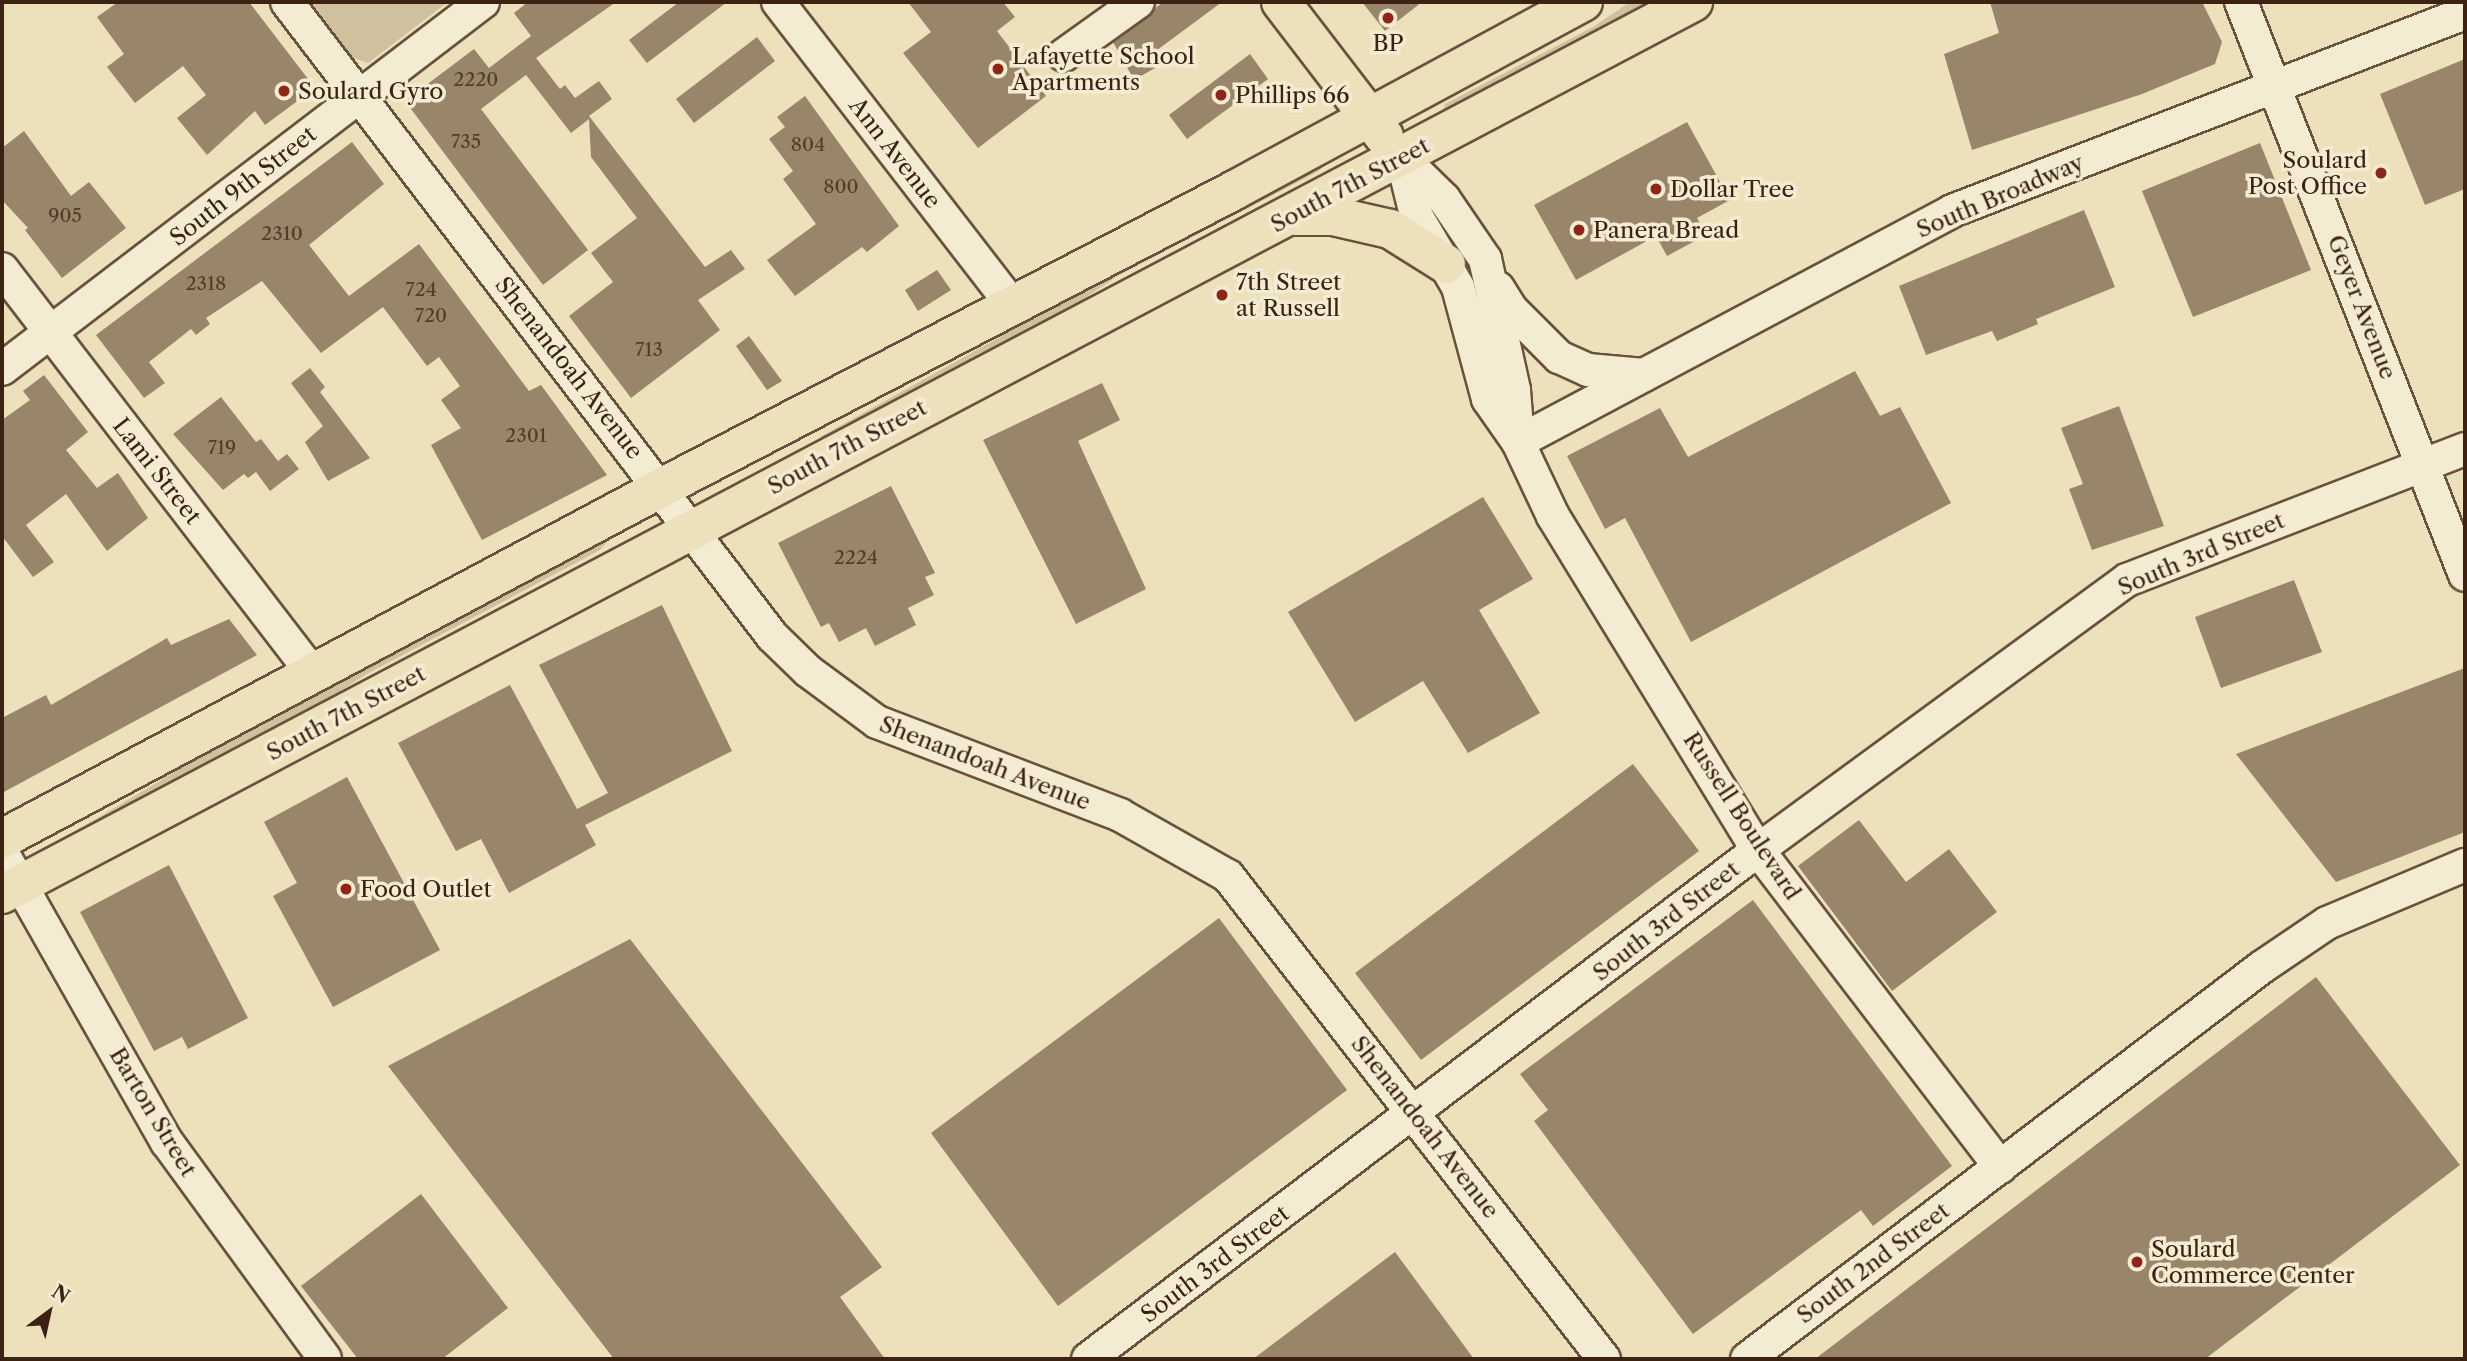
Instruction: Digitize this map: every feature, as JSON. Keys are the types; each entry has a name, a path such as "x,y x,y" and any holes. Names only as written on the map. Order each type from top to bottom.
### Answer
{"main road":[{"name":"Russell Boulevard","path":"1281,2 1402,158"},
{"path":"2,839 1583,2"},
{"name":"South 7th Street","path":"8,877 691,528 1402,158 1693,2"},
{"path":"1293,215 1333,216 1390,229 1446,264"}],"street":[{"name":"Shenandoah Avenue","path":"287,2 772,636 808,671 877,722 1120,815 1228,876 1416,1114 1604,1359"},
{"name":"South 9th Street","path":"2,369 483,2"},
{"name":"Ann Avenue","path":"778,2 1011,304"},
{"path":"1064,55 1138,2"},
{"name":"Geyer Avenue","path":"2241,2 2424,464 2465,575"},
{"name":"South Broadway","path":"1518,442 1952,211 2465,13"},
{"name":"Russell Boulevard","path":"1402,158 1416,215 1446,264 1465,308 1488,400 1518,442 1553,516 1758,850 2000,1167"},
{"name":"Russell Boulevard","path":"1402,158 1464,224 1492,278 1514,390 1518,442"},
{"name":"Lami Street","path":"2,269 313,674"},
{"path":"1492,278 1511,309 1559,357 1588,370 1644,375"},
{"name":"South 3rd Street","path":"1088,1359 1416,1114 1758,850 2127,580 2465,449"},
{"name":"South 2nd Street","path":"1747,1359 2262,967 2327,923 2465,865"},
{"name":"Barton Street","path":"8,877 167,1142 325,1359"}],"shaded area":[{"path":"311,2 448,2 368,63 353,58"},
{"path":"1630,2 1660,2 1443,110 1445,104 1593,27"},
{"path":"1323,159 1327,162 1319,171 1119,275 1032,334 823,441 820,437 1000,337 1007,329"},
{"path":"604,538 607,542 600,550 367,674 248,749 70,840 67,836 296,700"}],"building":[{"path":"118,2 249,2 315,88 265,125 255,111 207,155 177,118 206,95 183,66 135,103 107,67 124,54 97,17"},
{"path":"528,2 616,2 536,58 560,89 565,85 575,98 599,81 612,99 589,116 705,267 731,250 745,269 698,300 720,330 631,398 569,316 613,282 591,253 637,218 591,157 589,119 571,133 526,75 481,109 588,250 543,285 405,101 474,49 489,68 531,36 514,13"},
{"path":"679,2 727,2 647,63 629,40"},
{"name":"Lafayette School Apartments","path":"908,2 1003,2 1015,17 997,31 1046,96 978,148 903,53 931,32"},
{"path":"1163,2 1222,2 1149,56 1155,68 1134,80 1113,42"},
{"name":"BP","path":"1362,2 1422,2 1385,31"},
{"path":"1990,2 2202,2 2222,42 2215,64 2142,94 1972,150 1944,54 1999,33"},
{"path":"757,37 775,61 694,123 676,99"},
{"name":"Phillips 66","path":"1250,54 1268,79 1187,139 1169,115"},
{"path":"2465,59 2465,189 2425,205 2380,94"},
{"path":"805,96 899,226 867,252 862,247 795,296 767,260 816,224 783,179 793,171 769,139 785,127 777,117"},
{"name":"Dollar Tree","path":"1687,122 1730,200 1697,218 1706,235 1667,256 1656,236 1576,280 1534,205"},
{"path":"24,131 71,196 89,182 126,228 62,278 25,230 28,228 2,200 2,148"},
{"path":"352,142 384,184 309,245 349,296 419,244 529,391 541,385 607,475 482,540 431,445 461,428 441,400 460,386 439,357 427,366 383,307 321,353 262,281 206,318 210,324 196,335 191,329 149,362 165,383 144,398 96,335"},
{"path":"2260,143 2311,270 2193,317 2142,191"},
{"path":"2084,210 2115,287 2036,319 2038,324 1997,341 1992,331 1926,355 1899,286"},
{"path":"937,270 951,290 918,311 905,290"},
{"path":"749,336 782,381 767,390 736,346"},
{"path":"310,368 325,387 320,392 370,458 328,481 305,442 323,426 291,383"},
{"path":"1855,371 1880,416 1900,407 1951,503 1691,642 1625,518 1605,529 1567,456 1660,408 1688,457"},
{"path":"44,375 88,432 66,450 97,488 118,473 148,518 107,551 66,494 26,525 54,562 33,577 2,536 2,420 30,400 23,391"},
{"path":"1102,383 1120,420 1078,441 1146,589 1076,624 983,440"},
{"path":"221,397 256,442 261,439 278,461 287,454 299,469 270,491 256,472 248,478 244,474 223,490 173,434"},
{"path":"2119,406 2164,526 2092,550 2069,489 2083,484 2061,428"},
{"path":"891,486 935,573 925,577 934,595 908,608 916,625 875,646 866,628 839,642 829,623 821,627 778,543"},
{"path":"1483,497 1533,579 1479,610 1540,713 1468,753 1423,681 1355,722 1288,612"},
{"path":"2294,580 2322,652 2221,688 2195,617"},
{"path":"662,605 732,751 585,825 596,845 509,893 481,839 456,851 398,743 510,685 577,809 608,793 539,665"},
{"path":"229,619 257,655 2,793 2,718 46,695 51,705 167,638 171,645"},
{"path":"2465,668 2465,832 2336,882 2236,754"},
{"path":"1633,764 1699,851 1421,1060 1355,973"},
{"name":"Food Outlet","path":"347,777 440,950 333,1007 273,896 297,883 264,822"},
{"path":"1859,820 1906,882 1949,849 1997,912 1892,991 1798,866"},
{"path":"169,865 248,1018 188,1049 182,1037 154,1051 80,912"},
{"path":"1753,900 1952,1166 1873,1226 1861,1210 1693,1334 1534,1121 1548,1110 1520,1074"},
{"path":"1219,918 1347,1090 1058,1306 931,1133"},
{"path":"630,939 882,1267 840,1297 885,1359 614,1359 388,1066"},
{"name":"Soulard Commerce Center","path":"2316,977 2460,1165 2205,1359 1815,1359"},
{"path":"421,1194 508,1308 442,1359 358,1359 301,1286"},
{"path":"1395,1252 1474,1359 1253,1359"}],"place":[{"name":"BP","path":"1388,18"},
{"name":"Lafayette School Apartments","path":"998,69"},
{"name":"Soulard Gyro","path":"284,91"},
{"name":"Phillips 66","path":"1221,95"},
{"name":"Soulard Post Office","path":"2381,173"},
{"name":"Dollar Tree","path":"1656,189"},
{"name":"Panera Bread","path":"1579,230"},
{"name":"7th Street at Russell","path":"1222,295"},
{"name":"Food Outlet","path":"346,889"},
{"name":"Soulard Commerce Center","path":"2137,1262"}]}
